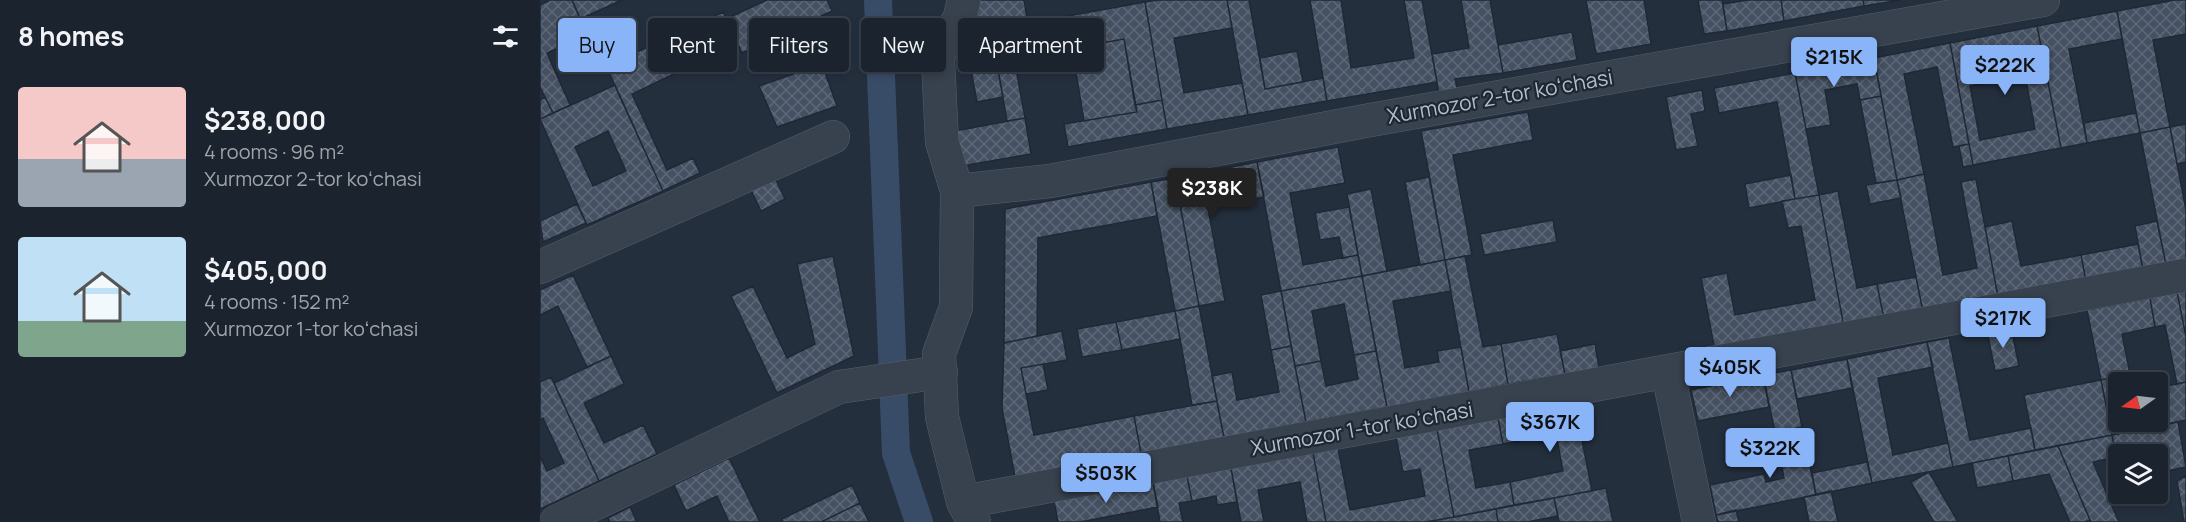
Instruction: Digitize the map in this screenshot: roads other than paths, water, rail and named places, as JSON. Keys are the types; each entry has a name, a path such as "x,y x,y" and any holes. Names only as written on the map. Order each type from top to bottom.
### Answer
{"street":[{"path":"964,0 959,20 941,44 938,60 944,157 957,191 956,307 950,329 940,344 934,374 942,417 969,512"},
{"name":"Xurmozor 2-tor koʻchasi","path":"957,191 1050,181 1354,123 2043,0"},
{"path":"540,267 833,137"},
{"name":"Xurmozor 1-tor koʻchasi","path":"969,512 1668,373 2186,275"},
{"path":"1668,373 1699,522"},
{"path":"556,522 839,387 934,374"}],"waterway":[{"path":"878,0 896,453 919,522"}]}
